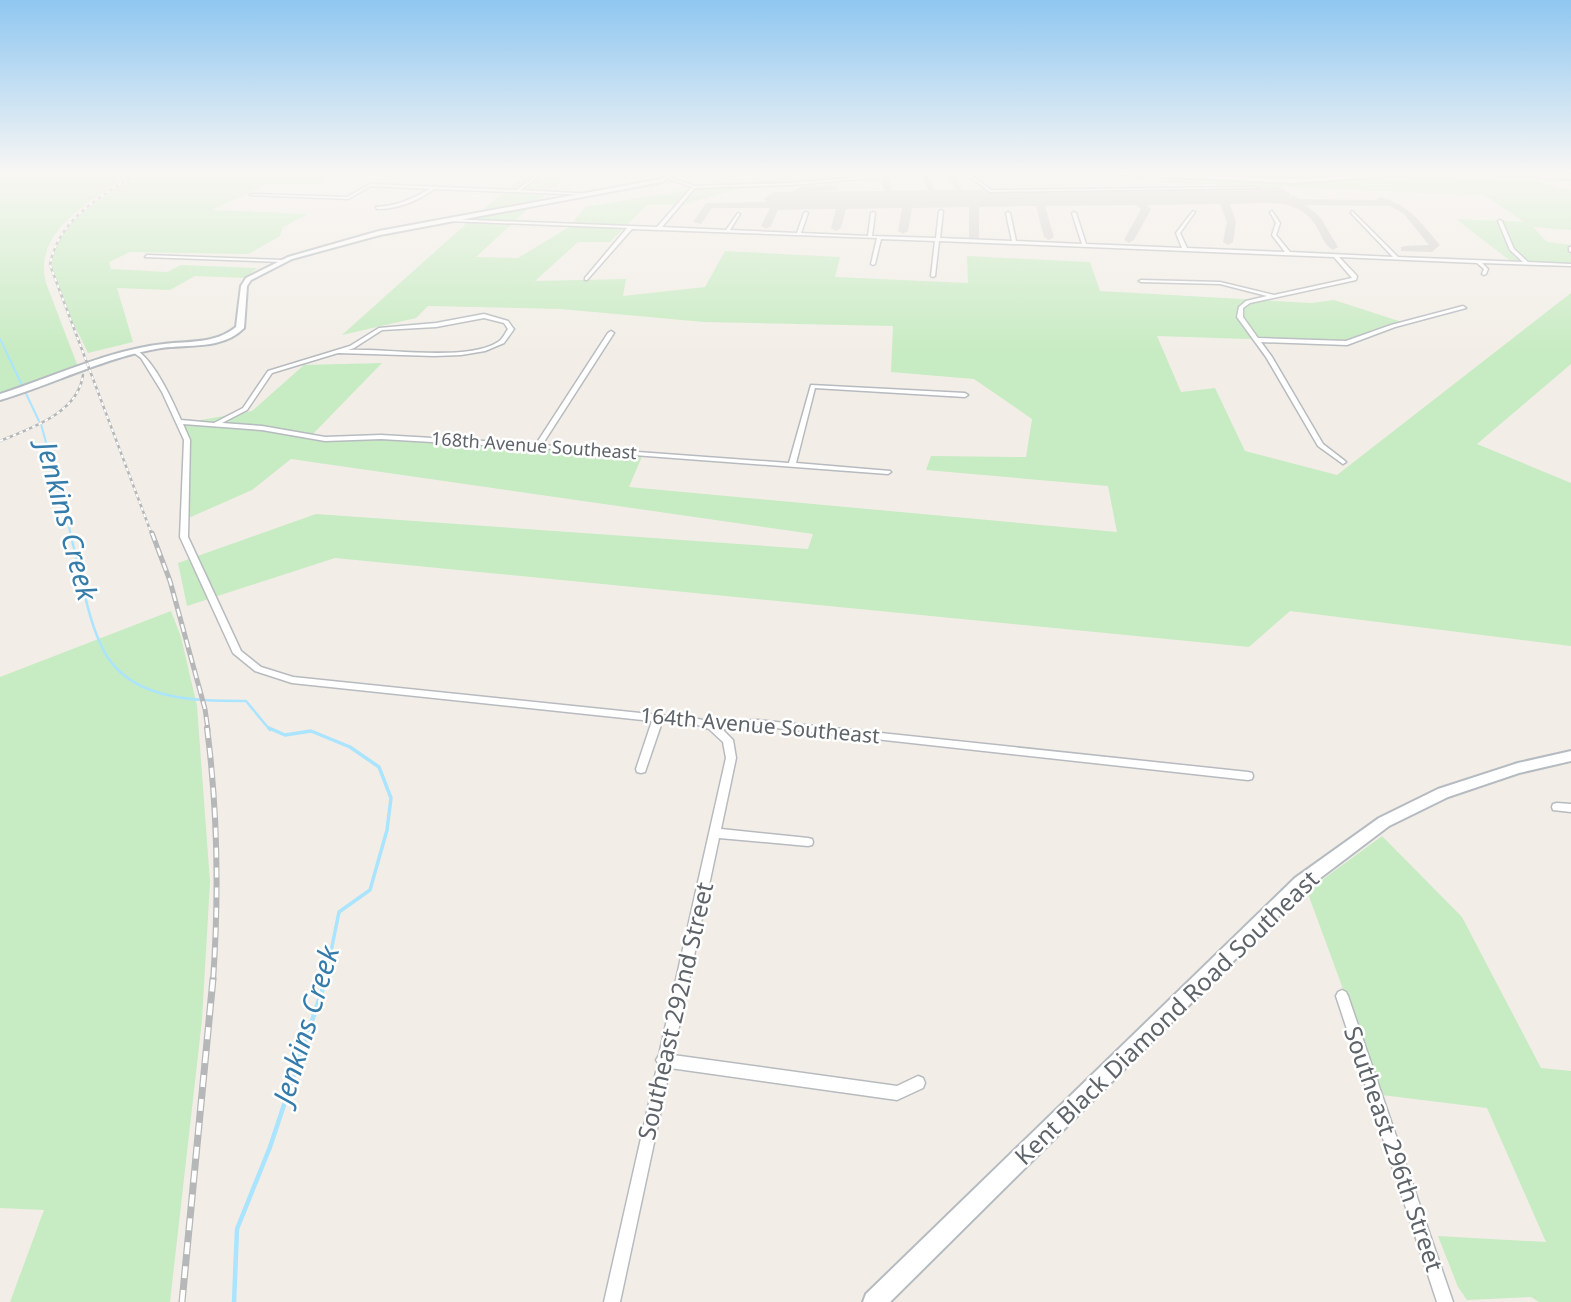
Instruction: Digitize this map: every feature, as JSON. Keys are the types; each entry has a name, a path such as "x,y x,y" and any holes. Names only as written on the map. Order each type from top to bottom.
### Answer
{"street":[{"path":"0,397 136,352 220,339 238,331 245,283 255,274 282,261 383,233"},
{"path":"587,279 626,233"},
{"path":"769,233 1571,265"},
{"path":"870,237 871,233"},
{"path":"933,276 939,233"},
{"path":"1012,233 1014,243"},
{"path":"1080,233 1084,245"},
{"path":"1178,233 1185,249"},
{"path":"1275,233 1289,254"},
{"path":"1372,233 1397,258"},
{"path":"1505,233 1512,250 1528,263"},
{"path":"873,264 878,237"},
{"path":"146,256 282,261"},
{"path":"1335,256 1355,276 1353,279 1272,296 1241,307 1240,317 1258,340 1320,444 1343,462"},
{"path":"1478,261 1486,269 1484,274"},
{"path":"1141,281 1220,283 1272,296"},
{"path":"1258,340 1348,343 1393,326 1463,308"},
{"path":"212,424 245,409 265,376 278,368 340,352 388,327 436,325 484,316 506,322 511,329 509,335 498,343 460,355 340,352"},
{"path":"537,448 611,333"},
{"path":"136,352 143,357 180,422"},
{"path":"792,465 813,386 965,395"},
{"name":"168th Avenue Southeast","path":"180,422 262,428 325,439 397,437 888,472"},
{"name":"164th Avenue Southeast","path":"180,422 187,440 184,537 237,653 258,669 292,680 712,726 758,723 1248,776"},
{"path":"642,769 658,718"},
{"name":"Southeast 292nd Street","path":"612,1302 663,1060 717,833 731,758 728,740 712,726"},
{"name":"Kent Black Diamond Road Southeast","path":"874,1302 1301,883 1384,822 1443,793 1518,768 1571,756"},
{"path":"1557,807 1571,808"},
{"path":"717,833 808,842"},
{"name":"Southeast 296th Street","path":"1342,996 1445,1302"},
{"path":"663,1060 897,1093 918,1083"}],"green space":[{"path":"0,233 57,233 48,246 44,264 46,283 78,367 0,394"},
{"path":"64,233 281,233 280,236 248,254 130,252 109,262 111,269 167,272 181,265 257,268 245,278 195,276 170,290 117,288 133,342 88,353 54,278 53,252"},
{"path":"456,233 502,233 476,257 518,258 560,233 619,233 610,242 578,242 535,281 626,279 623,296 705,287 725,251 840,257 835,277 968,283 967,256 1090,262 1100,291 1311,303 1334,300 1402,322 1345,342 1157,336 1181,392 1215,388 1245,451 1337,475 1571,293 1571,364 1477,444 1571,483 1571,646 1290,611 1249,647 335,558 187,606 178,563 316,514 808,549 813,534 291,459 252,490 184,520 184,423 252,411 304,365 382,363 310,437 397,437 643,454 629,487 1117,532 1108,486 926,470 931,456 1026,457 1032,419 974,379 891,372 893,326 704,322 561,309 428,306 416,318 342,335"},
{"path":"1474,233 1538,233 1547,242 1571,245 1571,265 1513,263"},
{"path":"171,611 181,637 197,706 210,882 202,1020 170,1302 10,1302 44,1210 0,1208 0,677"},
{"path":"1382,836 1462,917 1541,1068 1571,1071 1571,1302 1539,1302 1531,1297 1467,1300 1458,1287 1438,1236 1546,1242 1487,1108 1382,1095 1307,891"}],"waterway":[{"name":"Jenkins Creek","path":"0,339 39,421"},
{"name":"Jenkins Creek","path":"41,424 71,535"},
{"name":"Jenkins Creek","path":"70,533 95,630 111,662 125,677 162,694 204,700 246,701 270,730"},
{"name":"Jenkins Creek","path":"269,728 285,735 311,731 350,747 379,767 391,798 387,830 370,890 339,912 325,981"},
{"name":"Jenkins Creek","path":"234,1302 237,1229 270,1147 326,979"}],"taxiway":[{"path":"974,233 974,238"},
{"path":"1048,233 1049,237"},
{"path":"1129,240 1133,233"},
{"path":"1228,242 1230,233"},
{"path":"1325,233 1333,247"},
{"path":"1405,249 1432,249 1435,245 1424,233"}],"railway":[{"path":"63,233 50,265 152,535"},
{"path":"0,441 39,424 63,409 72,400 83,375"},
{"path":"152,533 170,581 205,709 208,730"},
{"path":"207,728 216,854 213,981"},
{"path":"182,1302 213,979"}]}
